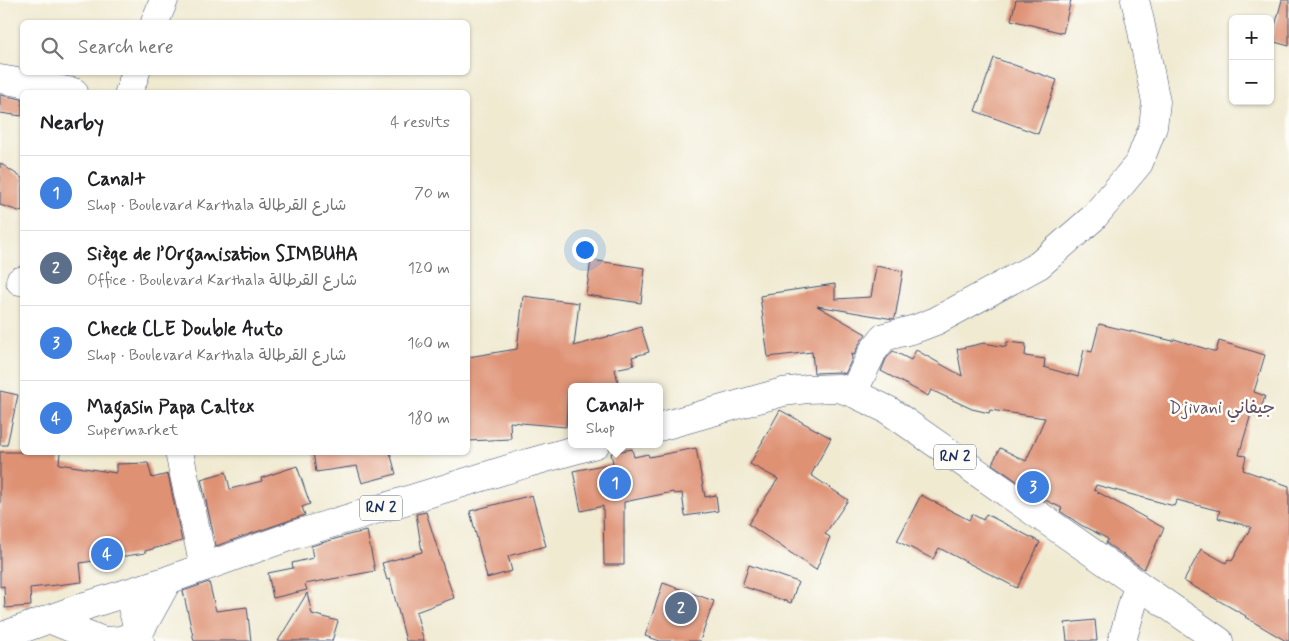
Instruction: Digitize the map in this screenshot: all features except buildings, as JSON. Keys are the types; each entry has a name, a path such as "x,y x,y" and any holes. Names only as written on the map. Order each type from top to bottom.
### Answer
{"main road":[{"path":"156,20 164,0"},
{"path":"853,393 872,351 884,337 936,321 1039,265 1093,218 1139,164 1153,126 1156,102 1135,0"},
{"path":"130,90 135,75"},
{"path":"0,79 63,90"},
{"name":"RN 2","path":"663,426 783,392 839,388 853,393 888,410 1218,641"},
{"name":"RN 2","path":"0,637 294,535 582,448"},
{"path":"180,455 204,567"},
{"path":"140,637 168,580"},
{"path":"1122,641 1138,585"},
{"path":"128,593 140,637"},
{"path":"88,605 103,641"},
{"path":"49,619 103,641 140,637"}],"place":[{"name":"Canal+","path":"615,483"},
{"name":"Check CLE Double Auto","path":"1033,487"},
{"name":"Magasin Papa Caltex","path":"107,554"},
{"name":"Siège de l’Organisation SIMBUHA","path":"681,608"}],"district":[{"name":"Djivani جيفاني","path":"1222,408"}]}
